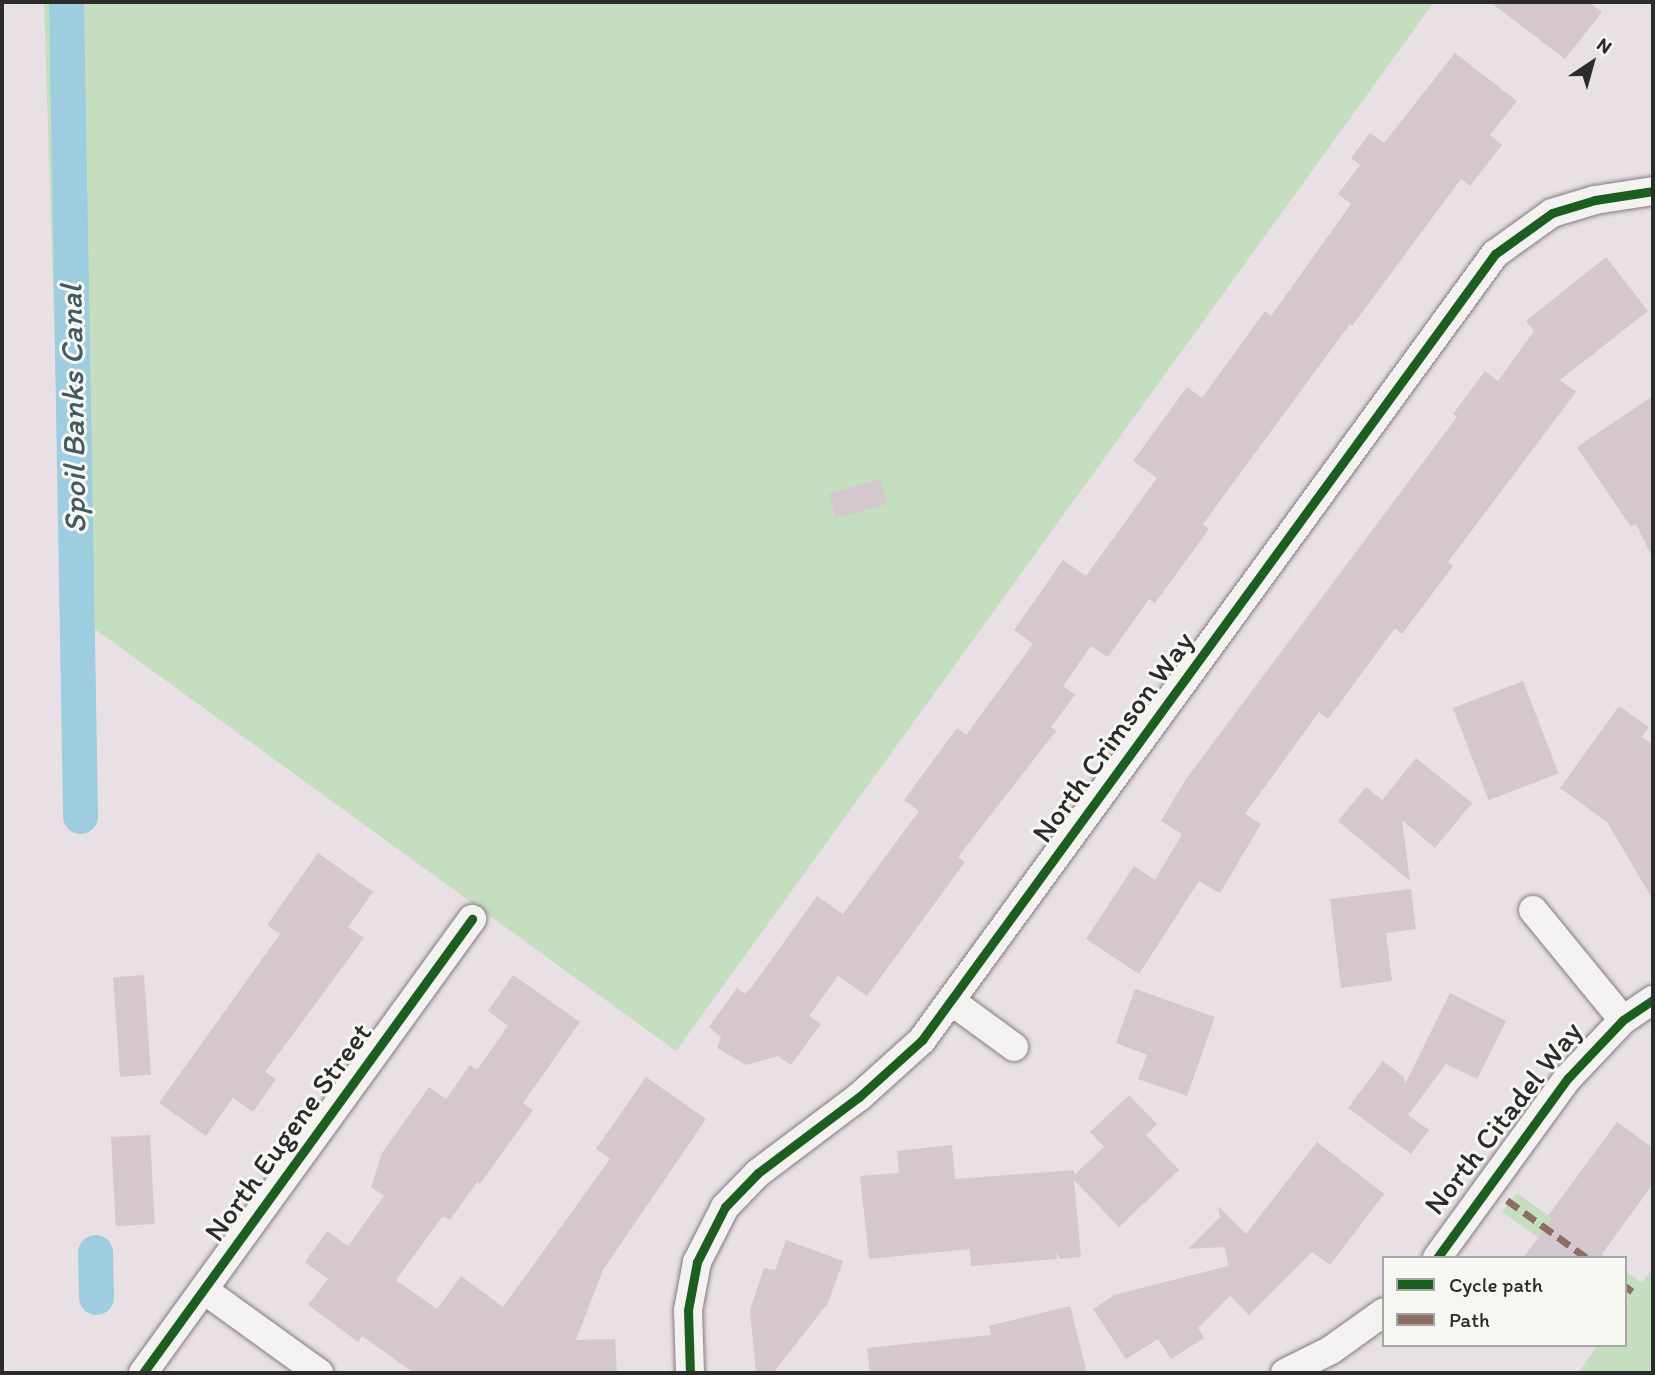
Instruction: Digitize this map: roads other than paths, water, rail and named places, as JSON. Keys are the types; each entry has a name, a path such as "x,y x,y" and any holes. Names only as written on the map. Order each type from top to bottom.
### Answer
{"street":[{"name":"North Crimson Way","path":"690,1373 688,1310 697,1262 724,1207 758,1173 859,1097 922,1040 1495,254 1552,213 1595,200 1653,191"},
{"name":"North Citadel Way","path":"1533,910 1623,1020"},
{"name":"North Eugene Street","path":"143,1373 472,919"},
{"name":"North Citadel Way","path":"1438,1256 1568,1078 1623,1020 1653,1000"},
{"path":"951,1001 1014,1047"},
{"path":"204,1290 319,1373"},
{"path":"1285,1373 1331,1350 1382,1313"}],"waterway":[{"name":"Spoil Banks Canal","path":"66,2 80,816"},
{"name":"Spoil Banks Canal","path":"95,1252 96,1297"}]}
